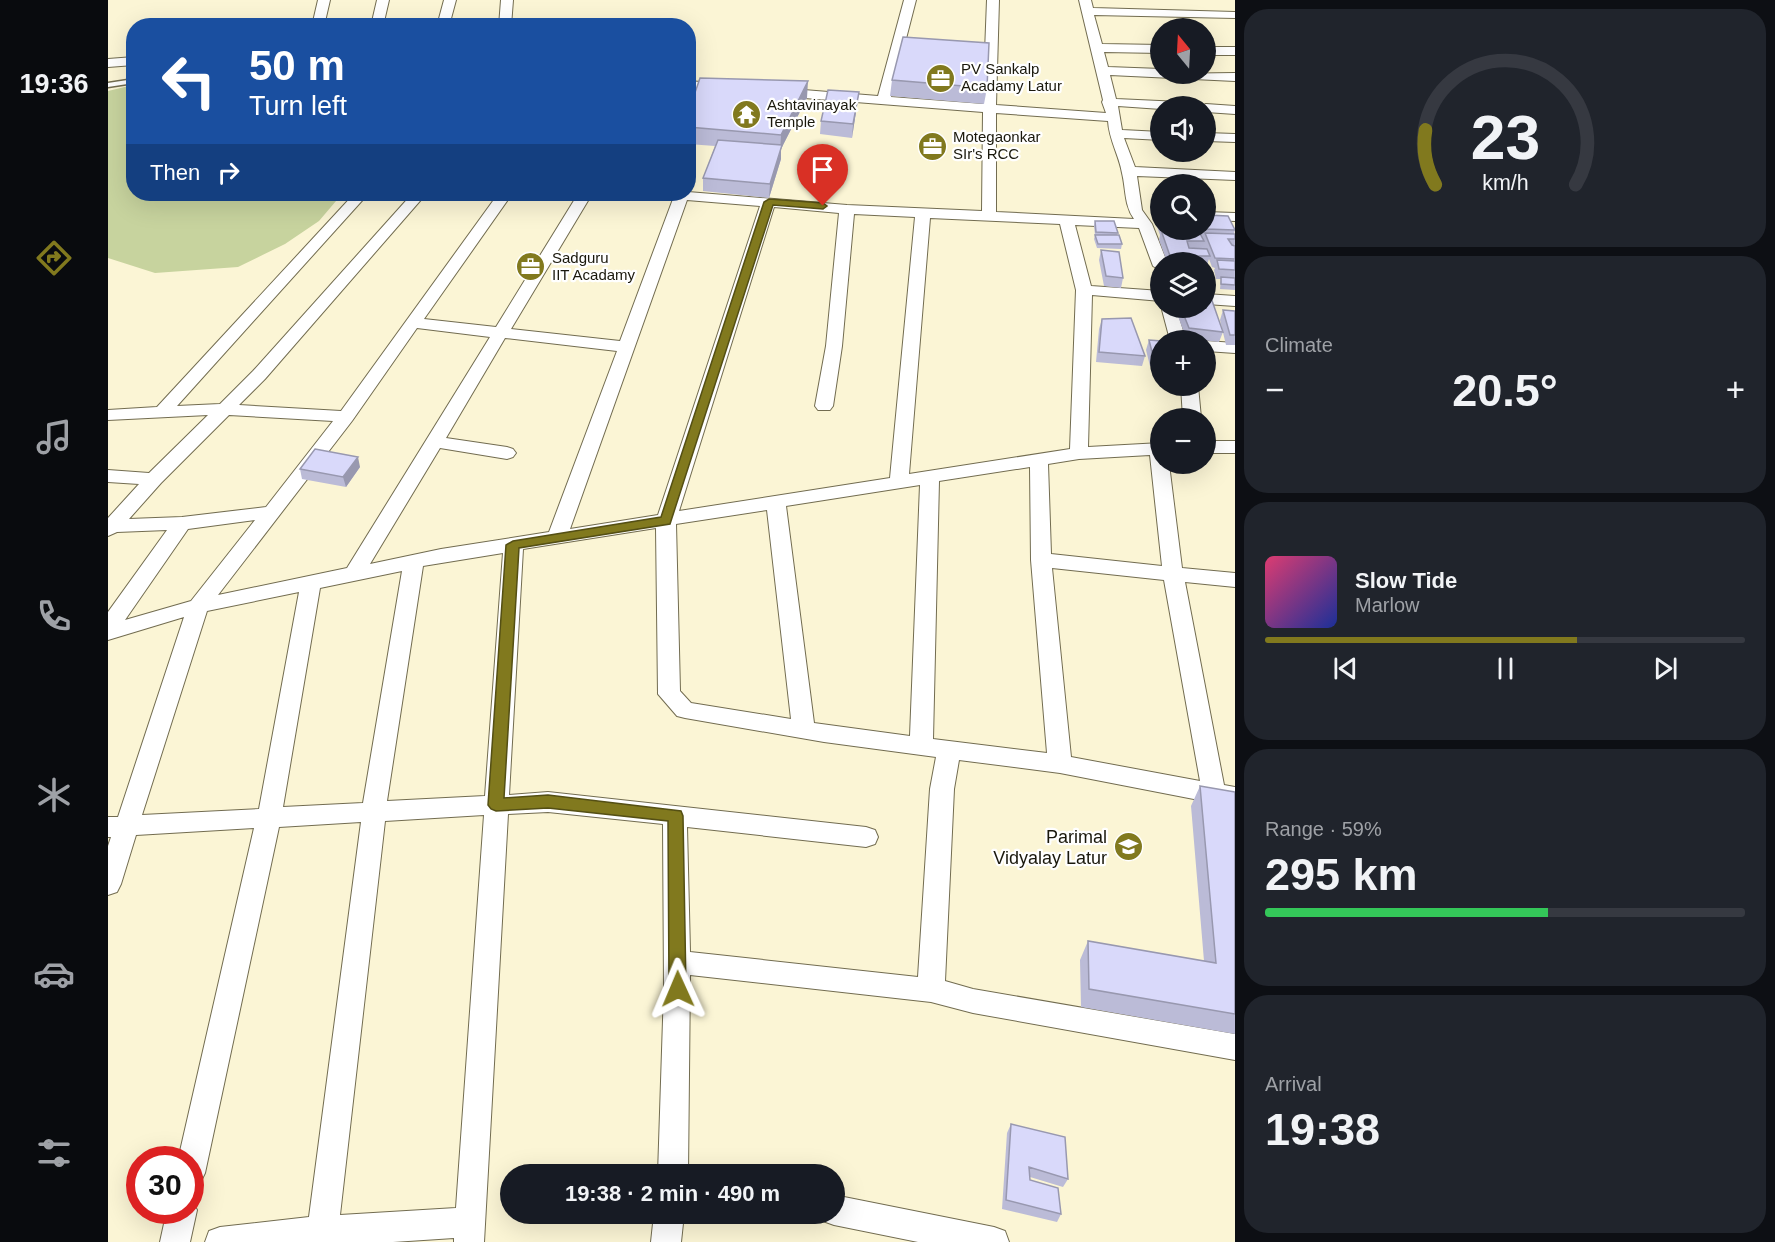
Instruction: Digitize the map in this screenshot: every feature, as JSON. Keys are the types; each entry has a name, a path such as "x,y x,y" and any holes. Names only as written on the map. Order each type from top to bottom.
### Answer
{"street":[{"path":"320,18 324,0"},
{"path":"379,18 383,0"},
{"path":"444,18 450,0"},
{"path":"506,18 507,0"},
{"path":"884,99 903,51 910,0"},
{"path":"989,216 989,107 985,58 993,0"},
{"path":"1157,252 1148,218 1135,210 1129,171 1116,134 1086,5 1235,15"},
{"path":"1096,48 1150,49"},
{"path":"1216,51 1235,51"},
{"path":"108,63 126,62"},
{"path":"1102,71 1150,73"},
{"path":"1216,76 1235,77"},
{"path":"696,86 746,89"},
{"path":"769,91 1114,118"},
{"path":"1108,102 1150,104"},
{"path":"1216,109 1235,110"},
{"path":"1116,134 1150,136"},
{"path":"1216,138 1235,138"},
{"path":"1129,171 1235,176"},
{"path":"696,196 1067,221 1148,218"},
{"path":"162,412 354,201"},
{"path":"109,527 154,478 259,375 413,201"},
{"path":"108,884 117,826 198,606 346,417 500,201"},
{"path":"354,574 581,201"},
{"path":"556,538 680,201"},
{"path":"769,202 666,521 669,694 684,710 802,729 1060,764 1225,796 1173,574 1163,474"},
{"path":"824,406 834,346 847,208"},
{"path":"899,483 923,213"},
{"path":"1230,217 1235,234"},
{"path":"1067,221 1084,290 1079,453"},
{"path":"1084,290 1150,295"},
{"path":"1216,300 1235,302"},
{"path":"412,323 625,346"},
{"path":"1216,347 1235,348"},
{"path":"108,415 224,409 346,417"},
{"path":"435,442 507,453"},
{"path":"1216,447 1235,447"},
{"path":"108,630 198,606 414,562 1079,453 1150,449"},
{"path":"1039,460 1041,560 1060,764"},
{"path":"108,476 154,478"},
{"path":"921,746 930,478"},
{"path":"776,503 802,729"},
{"path":"109,527 182,523 272,512"},
{"path":"108,630 182,523"},
{"path":"220,1242 470,1232 513,545"},
{"path":"1041,560 1235,580"},
{"path":"322,1237 374,811 414,562"},
{"path":"196,1146 269,817 311,582"},
{"path":"931,990 942,789 949,750"},
{"path":"117,826 548,802 866,837"},
{"path":"673,1164 677,962 675,816"},
{"path":"677,962 931,990 973,1001 1235,1047"},
{"path":"845,1212 990,1242"},
{"path":"175,1242 179,1224"},
{"path":"666,1242 668,1224"}],"lane":[{"path":"108,85 126,82"}],"green space":[{"path":"126,87 126,201 336,201 319,221 285,244 238,267 155,273 108,258 108,91"}],"building":[{"name":"PV Sankalp Acadamy Latur","path":"903,37 989,43 987,88 892,80"},
{"name":"Ashtavinayak Temple","path":"700,78 808,81 781,135 696,128 696,90"},
{"path":"828,90 859,92 853,124 821,121"},
{"path":"718,140 782,145 770,184 703,178"},
{"path":"1216,215 1228,216 1235,230 1216,229"},
{"path":"1095,221 1114,221 1118,233 1096,232"},
{"path":"1216,233 1235,234 1235,239 1228,239 1235,246 1235,259 1216,258 1216,252 1213,252 1208,240 1216,240"},
{"path":"1095,235 1119,235 1122,244 1098,244"},
{"path":"1164,240 1203,240 1187,241 1189,248 1207,249 1208,252 1169,252"},
{"path":"1101,250 1119,252 1123,278 1106,276"},
{"path":"1217,260 1235,261 1235,270 1219,269"},
{"path":"1221,277 1235,278 1235,285 1221,284"},
{"path":"1223,310 1235,311 1235,335 1230,335"},
{"path":"1216,312 1223,332 1216,330 1189,328 1185,318 1216,318"},
{"path":"1131,318 1145,356 1099,352 1102,319"},
{"path":"315,449 358,457 343,477 300,469"},
{"path":"1200,786 1235,792 1235,1014 1089,989 1088,941 1216,963"},
{"path":"1011,1124 1065,1137 1068,1179 1029,1167 1030,1180 1058,1188 1061,1214 1006,1200"}],"place":[{"name":"PV Sankalp Acadamy Latur","path":"940,78"},
{"name":"Ashtavinayak Temple","path":"746,114"},
{"name":"Motegaonkar SIr's RCC","path":"932,146"},
{"name":"Sadguru IIT Acadamy","path":"531,267"},
{"name":"Parimal Vidyalay Latur","path":"1128,847"}],"route":[{"path":"678,989 675,816 548,802 496,805 513,545 666,521 769,202 823,206"}]}
